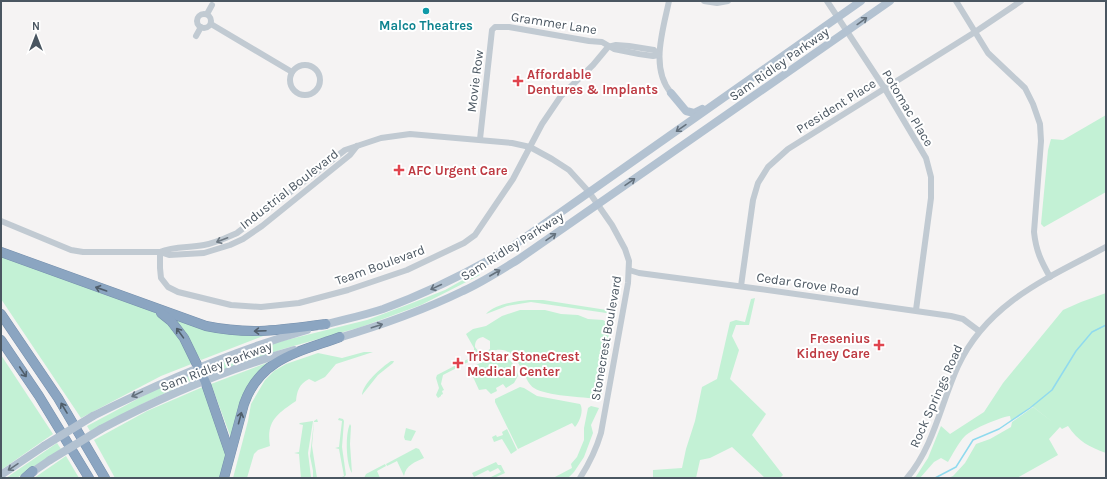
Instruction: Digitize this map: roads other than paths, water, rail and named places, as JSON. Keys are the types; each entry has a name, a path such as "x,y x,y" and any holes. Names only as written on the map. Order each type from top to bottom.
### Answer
{"highway":[{"path":"1,252 206,326 248,332 282,330 326,324"},
{"path":"137,302 155,310 171,321 184,338 205,380 230,455"},
{"path":"1,314 58,398 105,478"},
{"path":"224,478 247,393 261,374 282,358 340,337"},
{"path":"1,340 39,396 89,478"},
{"path":"24,478 33,471"}],"main road":[{"name":"Sam Ridley Parkway","path":"1,475 93,416 198,367 266,342 382,309 470,271 510,248 861,1"},
{"name":"Sam Ridley Parkway","path":"33,471 102,429 139,409 205,380 257,361 377,326 425,309 465,290 519,259 890,1"},
{"path":"671,93 686,111 694,113 755,75"}],"street":[{"path":"669,1 659,54 660,71 666,87 671,93"},
{"path":"704,1 718,3 728,1"},
{"name":"Potomac Place","path":"828,1 926,158 931,177 930,198 916,310"},
{"path":"956,1 988,53 1025,88 1033,104 1040,124 1041,141 1034,232 1035,246 1050,277"},
{"name":"President Place","path":"741,286 753,200 758,183 768,168 789,148 975,32 1021,1"},
{"path":"207,14 212,4"},
{"path":"200,14 207,14 211,18 210,24 206,28 201,27 197,22 197,18 200,14"},
{"path":"210,24 292,72"},
{"path":"196,36 201,27"},
{"name":"Grammer Lane","path":"494,27 509,27 602,42 608,47"},
{"name":"Movie Row","path":"480,139 492,30 494,27"},
{"path":"602,42 629,46 654,56 659,54"},
{"path":"608,47 616,45 629,46"},
{"path":"608,47 639,50"},
{"name":"Team Boulevard","path":"160,252 161,278 168,287 178,292 231,305 262,307 299,303 348,290 407,270 464,243 475,235 513,179 542,124 561,96 593,65 608,47"},
{"path":"302,65 310,65 314,67 319,73 320,77 320,85 318,89 306,95 298,93 290,84 292,72 295,68 302,65"},
{"name":"Industrial Boulevard","path":"1,221 71,250 95,253 160,252 169,255 204,253 230,245 243,239 262,226 349,156 357,146 381,138 410,134 480,139 530,146 569,170 590,192 598,204"},
{"name":"Stonecrest Boulevard","path":"580,478 590,462 601,434 628,283 629,270 627,253 620,237 598,204"},
{"name":"Rock Springs Road","path":"907,478 920,459 932,435 958,365 979,332 998,311 1026,290 1106,247"},
{"name":"Cedar Grove Road","path":"629,270 639,273 951,316 963,319 979,332"}],"waterway":[{"path":"935,478 956,467 973,440 999,429 1030,408 1052,390 1076,351 1092,332 1106,325"}],"place":[{"name":"Malco Theatres","path":"426,11"},
{"name":"Affordable Dentures & Implants","path":"518,81"},
{"name":"AFC Urgent Care","path":"399,170"},
{"name":"Fresenius Kidney Care","path":"879,345"},
{"name":"TriStar StoneCrest Medical Center","path":"458,363"}]}
